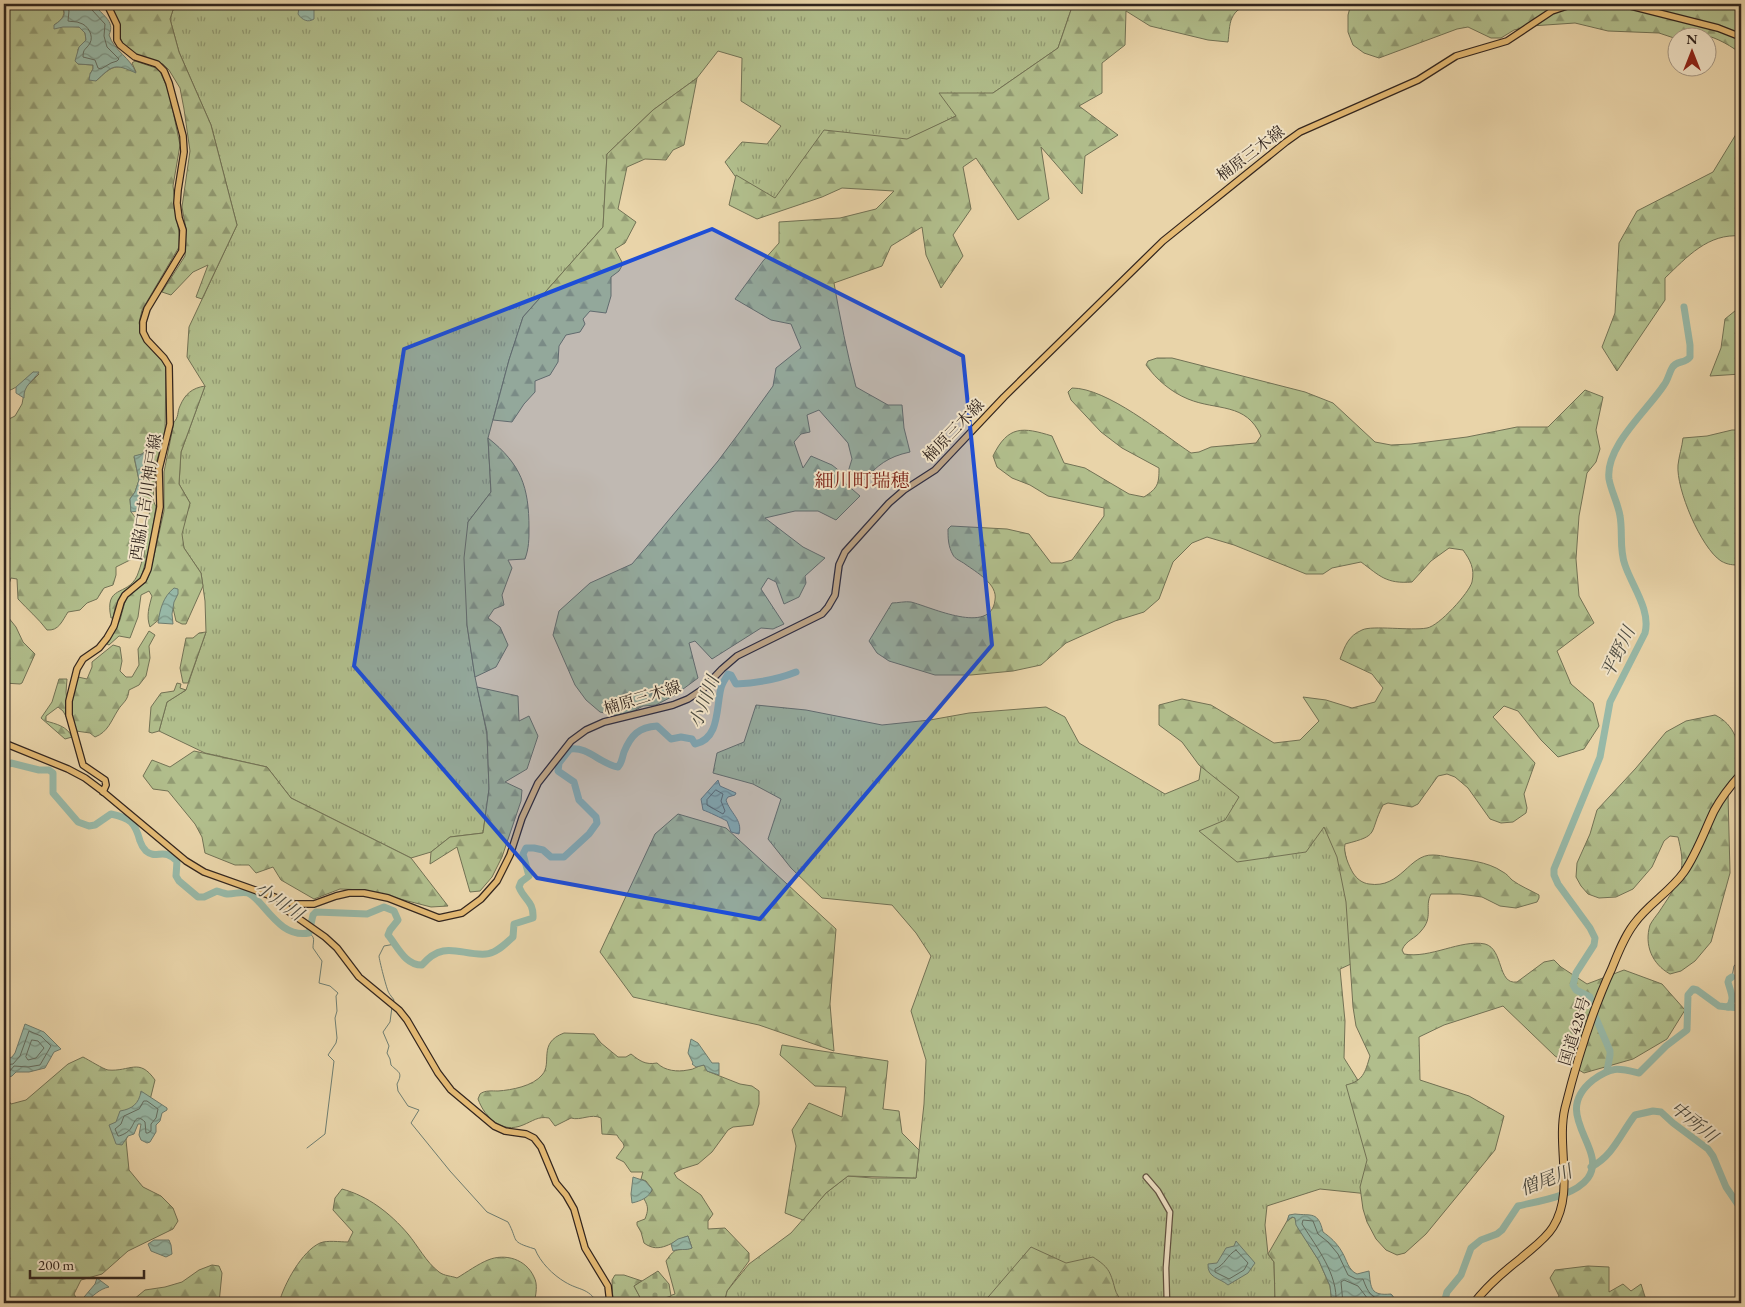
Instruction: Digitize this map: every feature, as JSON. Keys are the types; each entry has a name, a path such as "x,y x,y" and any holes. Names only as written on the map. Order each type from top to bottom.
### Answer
{"highway":[{"name":"国道428号","path":"1474,1303 1492,1283 1546,1237 1554,1226 1563,1192 1563,1117 1599,994 1633,925 1645,910 1672,886 1684,872 1715,810 1741,774"}],"main road":[{"name":"西脇口吉川神戸線","path":"106,4 117,25 120,45 135,57 157,64 164,70 169,83 183,136 184,152 177,197 179,218 183,230 182,251 147,309 143,322 143,332 147,340 169,366 170,424 159,469 160,507 148,569 143,580 125,595 114,626 107,638 76,669 69,701 69,715 83,764 106,780 103,792 179,856 204,872 282,901 288,911 337,948 359,977 408,1020 438,1073 451,1090 494,1126 505,1131 526,1134 538,1142 556,1183 574,1209 585,1248 608,1286 610,1303"},
{"name":"楠原三木線","path":"282,901 294,904 314,904 349,893 364,893 388,898 439,918 462,913 481,899 497,881 510,855 522,818 538,783 571,741 586,730 604,722 674,705 688,699 702,689 737,656 822,614 835,595 839,565 845,552 888,503 935,470 1083,318 1188,219 1300,132 1418,80 1456,56 1507,41 1546,14 1573,4"},
{"path":"1623,4 1718,28 1741,37"},
{"path":"4,743 68,769 85,778 103,792"}],"street":[{"path":"1146,1177 1158,1191 1170,1212 1166,1268 1167,1303"}],"highlighted area":[{"path":"712,229 963,356 992,645 760,919 537,878 354,666 404,349"}],"green space":[{"path":"4,4 58,4 63,9 64,15 54,25 79,27 85,32 86,40 78,49 78,64 93,65 90,74 96,81 110,69 118,67 136,72 132,63 135,61 159,69 169,92 180,145 173,186 179,247 142,310 139,323 144,341 166,368 165,433 155,467 153,500 156,507 150,546 141,578 121,596 115,608 113,618 111,618 111,600 114,595 133,582 137,576 144,554 146,522 151,507 144,497 143,490 146,465 151,452 149,449 134,457 139,480 135,492 130,499 131,512 136,518 137,526 132,559 116,567 113,585 104,588 97,599 87,603 80,610 68,612 60,625 51,630 47,630 18,599 17,579 11,578 7,590 4,591 4,492 9,480 8,477 4,477 5,421 15,416 22,404 25,388 39,374 33,372 16,387 4,391"},
{"path":"110,4 175,4 170,19 179,52 211,125 237,225 202,299 196,297 208,265 193,272 171,295 162,292 185,256 186,229 182,207 190,151 180,88 163,64 134,54 123,44 120,37 120,27"},
{"path":"175,4 1073,4 1058,48 993,93 956,116 777,203 750,197 725,162 742,142 767,144 781,126 741,101 742,58 718,51 697,78 653,110 607,154 603,227 523,317 509,360 488,438 491,492 468,522 467,625 475,677 487,734 489,789 483,833 450,837 431,852 411,858 291,798 267,767 205,753 159,731 167,702 186,690 206,632 205,601 201,573 184,548 181,534 190,503 179,484 181,452 205,386 187,357 189,327 237,225 211,125 179,52 170,19"},
{"path":"1073,4 1272,4 1249,5 1239,9 1231,20 1228,42 1208,40 1150,26 1126,11 1125,45 1102,63 1102,93 1079,106 1118,135 1085,156 1082,194 1041,147 1049,199 1018,220 976,158 963,167 971,209 953,235 963,256 941,288 926,255 922,227 891,246 882,266 834,283 856,387 888,405 902,405 904,428 910,452 883,462 862,482 848,472 852,459 848,443 819,410 807,415 810,432 801,434 794,442 803,468 811,456 832,465 842,473 845,483 860,496 836,520 818,511 795,511 765,518 803,547 825,558 805,576 806,583 799,597 784,604 776,582 768,578 761,589 784,624 773,629 761,628 712,659 695,641 689,643 698,678 675,695 656,705 643,706 618,716 600,712 586,700 575,685 553,635 559,611 590,583 632,564 718,461 742,429 773,386 776,368 801,348 791,324 771,320 735,299 779,243 779,222 840,218 876,209 894,191 842,188 822,197 757,219 729,205 736,175 775,198 824,130 907,139 956,116 939,93 993,93 1058,48"},
{"path":"1351,4 1691,4 1695,10 1705,9 1708,4 1737,4 1741,7 1741,54 1718,40 1718,28 1668,28 1668,36 1659,33 1608,31 1575,23 1531,26 1514,30 1501,38 1491,38 1468,27 1457,29 1379,58 1364,53 1353,45 1348,32 1348,15"},
{"path":"697,78 684,145 673,150 666,160 645,159 627,167 618,209 636,222 625,243 615,249 623,264 619,271 611,277 611,296 606,313 590,311 583,319 585,324 580,332 566,335 559,346 558,362 550,375 535,381 535,392 512,422 493,420 523,317 603,227 607,154 653,110"},
{"path":"1741,126 1741,236 1718,238 1708,242 1690,255 1665,278 1665,300 1617,371 1602,347 1615,313 1619,243 1637,211 1713,172"},
{"path":"1741,306 1741,374 1710,376 1721,348 1725,319"},
{"path":"1157,358 1172,358 1305,392 1333,403 1375,442 1391,445 1467,437 1517,427 1548,427 1585,390 1603,397 1596,430 1600,449 1596,462 1587,473 1579,516 1576,559 1579,596 1594,623 1557,651 1571,684 1593,703 1599,726 1584,749 1558,757 1541,740 1518,711 1504,706 1493,717 1535,763 1524,794 1527,808 1526,813 1513,822 1501,823 1490,819 1468,788 1455,777 1447,774 1438,776 1418,804 1412,807 1388,803 1383,805 1372,832 1364,838 1345,844 1345,851 1353,873 1360,880 1369,884 1380,884 1389,881 1397,877 1417,860 1425,856 1435,855 1490,865 1518,884 1539,895 1537,902 1516,908 1500,906 1482,897 1460,894 1431,894 1425,926 1404,947 1402,950 1404,954 1424,954 1466,944 1485,944 1495,952 1506,978 1517,982 1544,962 1554,960 1561,967 1587,984 1624,970 1662,984 1685,1010 1667,1039 1633,1059 1584,1073 1555,1056 1503,1006 1444,1025 1419,1037 1420,1080 1469,1096 1504,1116 1495,1150 1426,1234 1405,1253 1397,1255 1386,1250 1376,1239 1363,1209 1360,1187 1367,1160 1346,1085 1360,1079 1367,1067 1370,1056 1356,1026 1346,902 1337,857 1324,827 1306,852 1237,862 1199,831 1225,820 1239,797 1199,765 1182,742 1159,725 1159,705 1182,699 1211,705 1274,743 1300,740 1319,721 1303,697 1326,700 1352,708 1375,702 1383,688 1372,674 1340,659 1348,642 1353,635 1362,630 1383,628 1420,629 1439,622 1460,601 1472,582 1473,572 1471,564 1463,550 1449,548 1431,561 1412,582 1396,582 1384,578 1361,562 1332,568 1323,574 1306,574 1234,545 1207,537 1192,543 1173,562 1159,599 1144,612 1115,621 1066,643 1041,665 1013,671 971,675 935,675 889,661 877,653 869,641 892,603 911,602 945,613 972,618 983,616 991,611 995,600 993,589 980,575 954,556 948,539 948,529 951,526 1007,529 1029,534 1051,563 1062,563 1072,560 1104,516 1104,508 1048,496 1030,485 1012,478 997,467 993,456 1004,439 1011,434 1025,430 1052,436 1064,463 1085,468 1129,494 1144,497 1155,488 1159,478 1159,468 1122,448 1101,432 1071,400 1068,392 1072,388 1101,395 1117,403 1191,453 1211,447 1256,443 1261,436 1255,425 1247,418 1230,409 1188,399 1165,385 1146,365 1148,361"},
{"path":"205,386 181,452 179,484 190,503 182,534 184,548 201,573 203,586 186,624 176,621 173,608 150,627 148,615 152,596 149,591 141,595 138,617 130,638 119,636 109,645 107,644 120,620 126,598 147,580 151,569 164,511 164,472 174,422 179,408 184,398 190,392"},
{"path":"1732,430 1741,430 1740,565 1721,561 1706,544 1691,517 1678,475 1683,438 1707,436"},
{"path":"488,438 508,457 521,477 525,488 529,513 529,540 525,559 508,560 512,568 502,595 504,605 494,609 488,618 500,627 508,645 496,667 475,677 467,625 464,558 468,522 491,492"},
{"path":"4,612 16,627 23,642 35,654 20,684 4,683"},
{"path":"149,631 155,635 149,646 150,658 146,676 139,685 129,690 126,699 103,732 95,737 90,733 76,731 72,716 72,704 78,677 87,679 92,662 113,645 120,647 122,661 120,671 126,677 132,677 139,665 138,649"},
{"path":"206,632 188,683 183,683 180,668 186,638 193,638 199,633"},
{"path":"59,679 67,679 66,692 69,722 63,711 58,707 46,716 46,721 67,730 72,737 65,739 41,718 52,702"},
{"path":"177,683 181,684 180,688 186,690 167,702 159,731 149,732 151,707 161,693 174,691"},
{"path":"477,687 518,696 519,721 529,716 538,736 527,769 505,782 522,790 521,801 502,857 492,877 480,891 470,892 457,847 430,864 431,852 450,837 483,833 489,789 487,732"},
{"path":"756,705 806,710 882,725 930,720 969,713 1046,707 1065,717 1079,743 1165,794 1199,780 1203,753 1339,824 1364,958 1340,969 1345,1021 1344,1058 1369,1098 1388,1196 1320,1189 1267,1206 1265,1225 1268,1254 1274,1262 1274,1303 724,1303 727,1291 749,1264 791,1233 826,1193 848,1176 916,1178 924,1104 926,1060 911,1011 931,956 916,933 892,905 822,898 791,868 768,839 781,799 753,784 713,773 717,753 744,742"},
{"path":"1715,715 1722,719 1731,729 1739,750 1739,768 1728,794 1730,873 1711,942 1695,961 1681,971 1670,974 1658,965 1654,959 1649,947 1648,932 1651,923 1671,894 1680,875 1682,861 1678,837 1670,836 1664,841 1652,867 1633,889 1616,897 1599,898 1588,894 1576,877 1577,863 1590,834 1597,810 1666,732 1686,721"},
{"path":"194,751 267,767 291,798 411,858 448,906 431,907 365,890 340,889 314,899 281,880 273,867 256,873 249,865 235,865 205,853 202,837 195,824 168,791 153,789 143,776 152,760 170,767"},
{"path":"678,814 726,828 836,929 830,1004 834,1051 759,1025 633,997 600,952 655,834"},
{"path":"564,1033 594,1034 601,1043 618,1057 626,1057 631,1054 643,1062 657,1063 671,1070 690,1070 704,1065 707,1071 740,1084 752,1086 759,1091 759,1104 753,1125 733,1127 728,1130 712,1152 698,1164 674,1173 677,1178 701,1195 713,1214 708,1221 708,1229 725,1228 749,1253 749,1261 727,1291 724,1303 649,1303 675,1294 666,1261 677,1250 692,1248 688,1236 666,1246 655,1248 644,1243 637,1222 645,1219 648,1209 644,1199 652,1189 646,1181 641,1179 643,1172 631,1172 624,1162 616,1158 624,1145 617,1135 602,1134 601,1118 594,1116 578,1119 571,1118 555,1126 549,1118 542,1118 523,1125 508,1127 501,1126 495,1122 481,1106 478,1099 480,1094 486,1091 516,1088 528,1085 538,1079 545,1070 548,1048 551,1042"},
{"path":"782,1045 888,1061 883,1109 899,1111 902,1133 919,1150 916,1178 848,1176 826,1193 803,1220 785,1213 796,1146 792,1130 809,1103 842,1117 846,1087 815,1086 780,1055"},
{"path":"83,1057 108,1070 139,1067 149,1073 155,1080 150,1100 132,1124 126,1140 129,1170 143,1187 161,1196 173,1208 178,1221 173,1229 128,1251 102,1274 81,1280 74,1294 79,1303 47,1303 33,1299 19,1302 25,1303 4,1303 4,1094 11,1104 26,1100 68,1064"},
{"path":"342,1189 361,1196 386,1212 408,1234 430,1264 443,1274 457,1278 488,1260 501,1257 520,1262 526,1266 535,1280 534,1303 279,1303 285,1287 300,1260 313,1247 326,1242 348,1242 353,1232 333,1210 335,1198"},
{"path":"1293,1217 1319,1261 1330,1286 1332,1303 1274,1303 1274,1262 1268,1254 1287,1221"},
{"path":"1031,1247 1066,1263 1093,1257 1108,1270 1121,1303 983,1303"},
{"path":"212,1265 219,1266 222,1273 219,1303 115,1303 133,1300 145,1290 182,1282 199,1270"},
{"path":"1588,1266 1609,1267 1609,1292 1623,1284 1631,1291 1641,1284 1647,1303 1555,1303 1559,1296 1550,1278 1555,1270"},
{"path":"658,1271 669,1284 671,1296 643,1303 634,1286"},
{"path":"615,1275 624,1275 642,1281 634,1286 643,1303 613,1303 612,1280"}],"water":[{"path":"57,4 95,4 109,22 111,41 134,68 136,73 114,67 96,81 89,80 93,65 78,64 75,61 79,47 86,40 85,33 79,27 54,29 54,25 64,15 63,9"},
{"path":"289,4 314,4 314,19 307,21 303,19 298,14 299,8"},
{"path":"33,372 39,372 25,390 24,398 16,393 16,387"},
{"path":"149,449 151,452 142,491 151,509 131,512 130,499 135,492 139,480 134,456 142,454"},
{"path":"174,588 178,589 178,594 174,602 172,614 173,624 158,623 167,595"},
{"path":"718,780 720,786 736,793 726,800 738,821 739,834 731,832 727,821 703,810 701,799"},
{"path":"25,1024 44,1032 61,1049 54,1052 45,1068 29,1072 16,1072 4,1079 4,1061 15,1053"},
{"path":"691,1039 698,1043 712,1063 719,1063 719,1075 707,1071 704,1065 696,1067 692,1064 688,1053"},
{"path":"141,1091 167,1108 167,1110 162,1113 160,1121 156,1125 156,1132 150,1142 147,1143 141,1140 139,1135 141,1124 138,1124 134,1134 128,1136 122,1145 116,1144 109,1125 116,1122 120,1111 134,1105 139,1099"},
{"path":"633,1177 645,1181 652,1189 645,1198 632,1203 631,1194"},
{"path":"1289,1215 1314,1216 1319,1221 1323,1232 1338,1246 1352,1270 1357,1274 1369,1271 1373,1290 1379,1294 1391,1294 1395,1303 1332,1303 1330,1286 1319,1261 1296,1225 1295,1218 1292,1217 1287,1221"},
{"path":"688,1236 692,1248 673,1251 671,1244 678,1239"},
{"path":"154,1240 169,1240 172,1254 166,1257 151,1251 148,1244"},
{"path":"1236,1241 1255,1263 1248,1273 1228,1285 1212,1275 1208,1269 1208,1264 1217,1263 1226,1248 1234,1246"},
{"path":"97,1278 109,1287 99,1291 85,1303 79,1303 95,1284"},
{"path":"19,1299 39,1300 47,1303 16,1301"}],"waterway":[{"name":"平野川","path":"1592,1006 1590,997 1576,990 1573,985 1576,973 1594,945 1595,938 1590,928 1558,884 1554,875 1554,869 1600,757 1610,702 1645,633 1646,624 1643,607 1623,559 1620,516 1609,479 1610,467 1620,441 1657,395 1667,381 1671,370 1678,363 1686,361 1690,357 1684,307"},
{"name":"小川川","path":"4,767 11,763 39,770 49,770 53,773 53,793 78,822 89,826 95,825 111,814 127,819 134,825 146,851 153,854 168,855 177,861 176,876 179,881 198,897 204,897 217,891 228,894 248,893 282,926 301,934 309,933 313,915 316,912 367,914 384,907 394,911 398,920 388,935 406,959 422,965 430,957 445,951 453,950 490,954 501,948 513,937 514,924 533,918 532,908 519,887 521,882 529,876 523,854 526,848 543,850 551,857 564,857 589,834 597,823 596,817 579,800 574,782 558,771 559,763 570,749 583,750 618,767 630,741 636,733 645,728 657,726 671,739 681,737 692,739 695,744 703,741 713,729 716,721 719,696 728,674 731,675 736,684 766,681 796,672"},
{"path":"307,1148 325,1134 334,1061 328,1055 337,1038 335,1018 337,1011 336,996 338,993 330,986 319,983 322,961 313,948 313,938 309,933"},
{"path":"393,1003 394,1000 388,991 379,956 384,946 395,944"},
{"path":"1732,977 1734,966 1741,958"},
{"name":"僧尾川","path":"1444,1303 1447,1292 1461,1275 1471,1248 1481,1240 1502,1230 1518,1206 1546,1200 1566,1193 1575,1189 1588,1178 1592,1167 1591,1155 1578,1118 1577,1106 1581,1093 1593,1080 1610,1070 1620,1069 1639,1073 1666,1046 1687,1030 1688,995 1693,989 1719,1006 1728,1007 1732,1001 1728,982 1732,977"},
{"path":"392,1007 390,1022 383,1032 389,1046 387,1053 391,1065 400,1075 397,1084 398,1091 408,1106 419,1110 411,1123 450,1171 487,1212 508,1222 518,1242 535,1249 547,1268 556,1276 570,1285 587,1292 598,1303"},
{"name":"僧尾川","path":"1728,1007 1741,1008"},
{"name":"平野川","path":"1595,1016 1610,1051 1607,1071"},
{"name":"中所川","path":"1591,1167 1611,1150 1635,1115 1653,1111 1661,1112 1708,1149 1713,1156 1726,1187 1741,1209"}],"district":[{"name":"細川町瑞穂","path":"862,480"}]}
